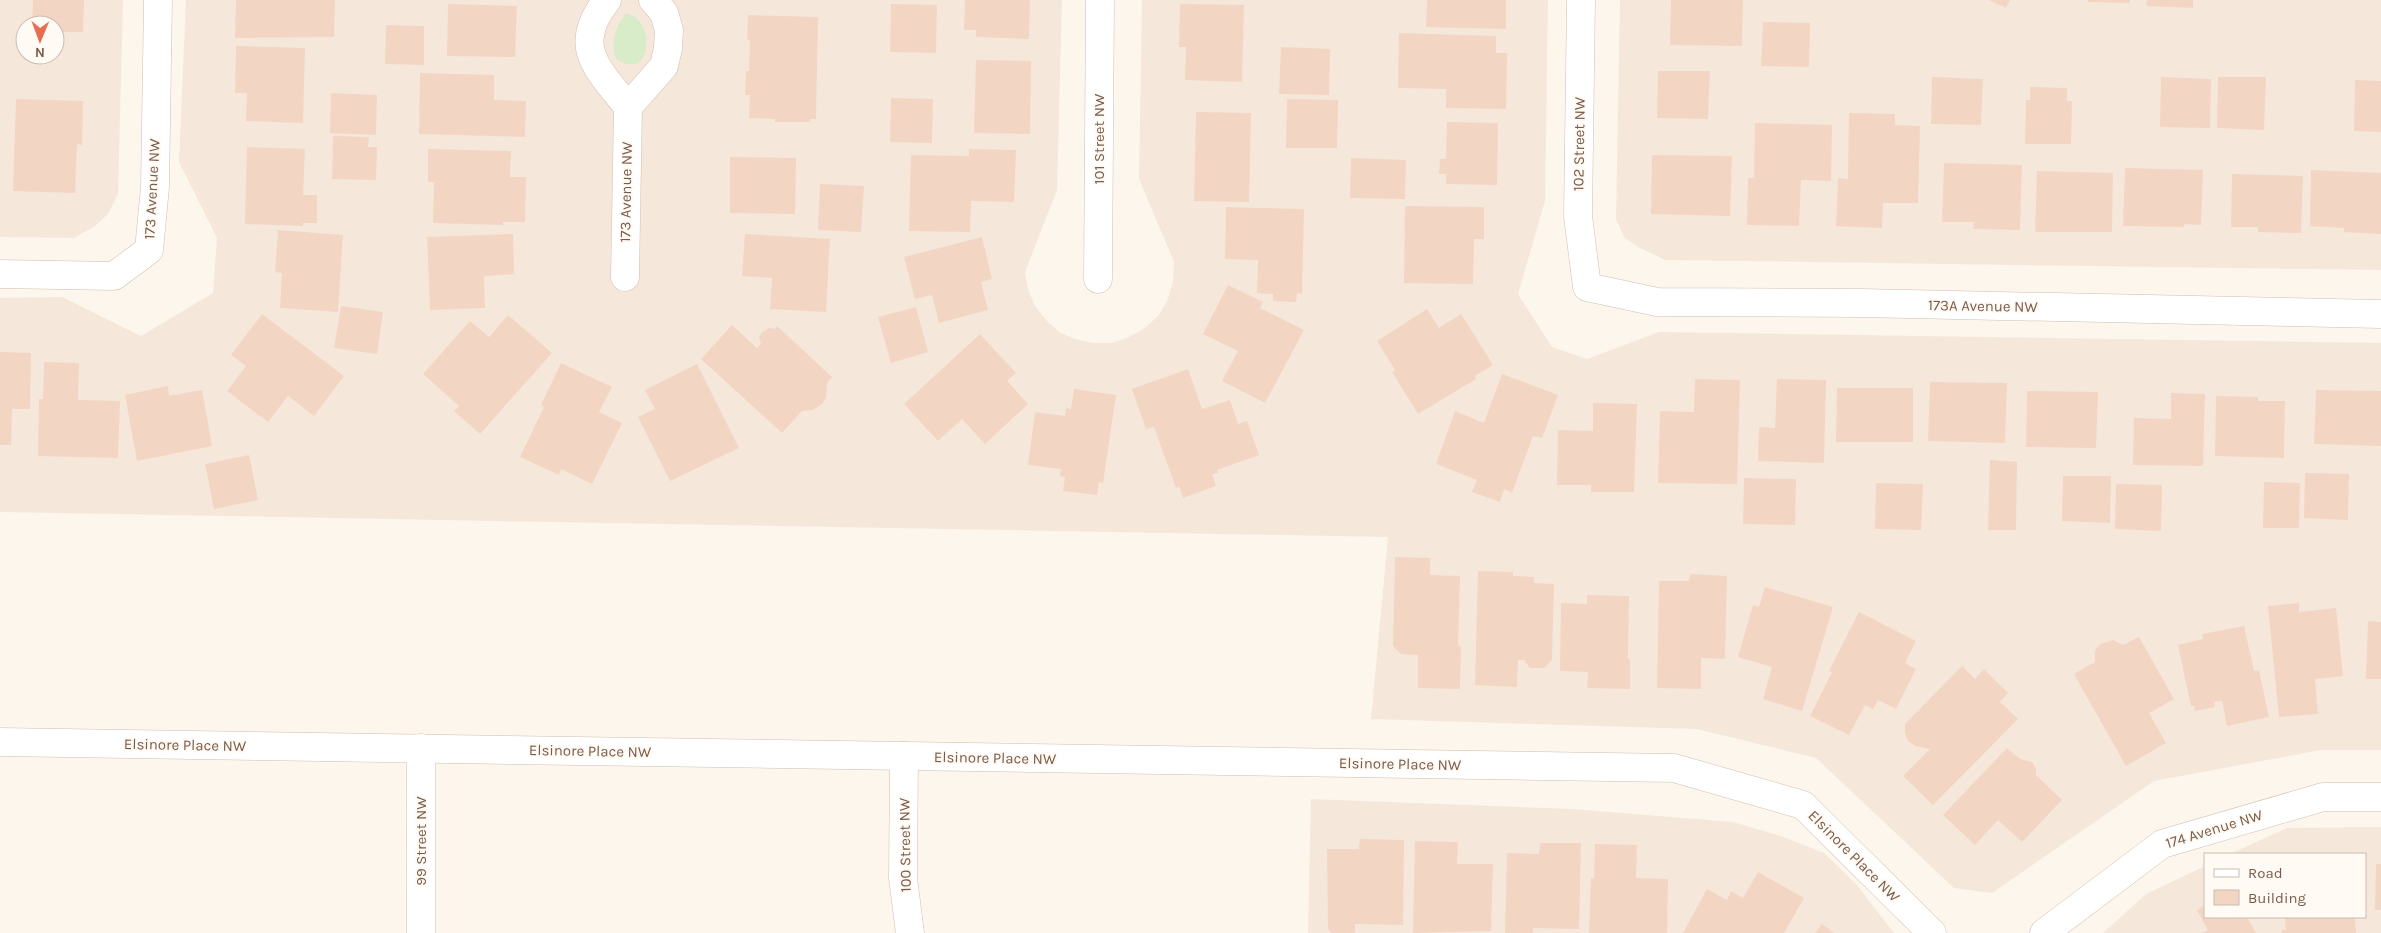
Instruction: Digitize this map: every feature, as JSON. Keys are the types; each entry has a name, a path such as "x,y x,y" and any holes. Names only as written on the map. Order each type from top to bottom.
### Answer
{"street":[{"name":"173 Avenue NW","path":"0,274 114,276 148,250 155,187 158,0"},
{"path":"607,0 597,13 591,28 590,45 593,64 628,107 664,66 669,30 664,13 654,0"},
{"name":"101 Street NW","path":"1098,279 1100,0"},
{"name":"102 Street NW","path":"1582,0 1578,216 1587,287"},
{"name":"173 Avenue NW","path":"625,277 628,107"},
{"name":"173A Avenue NW","path":"1587,287 1657,302 1862,303 2381,314"},
{"name":"Elsinore Place NW","path":"0,742 1674,768 1803,806 1932,933"},
{"name":"99 Street NW","path":"421,933 422,748"},
{"name":"100 Street NW","path":"904,756 903,878 910,933"},
{"name":"174 Avenue NW","path":"2044,933 2162,844 2323,796 2381,797"}],"shaded area":[{"path":"0,0 123,0 118,194 108,214 95,226 74,238 0,237"},
{"path":"186,0 1062,0 1057,190 1025,272 1028,289 1035,306 1059,332 1075,339 1093,343 1112,343 1129,337 1145,328 1159,315 1168,299 1173,281 1174,262 1139,179 1142,0 1548,0 1545,201 1518,294 1552,347 1587,359 1659,332 2381,343 2381,750 2321,750 2154,781 1992,893 1954,888 1816,758 1697,729 1371,719 1388,537 0,512 0,298 62,297 141,336 213,293 217,238 179,162"},
{"path":"1620,0 2381,0 2381,270 1665,260 1638,247 1624,237 1616,219"},
{"path":"1311,799 1572,809 1733,822 1781,836 1824,853 1856,884 1894,933 1308,933"},
{"path":"2381,827 2381,933 2103,933 2146,894 2204,866 2204,918 2366,918 2366,853 2232,853 2287,828"}],"green space":[{"path":"626,13 637,19 643,26 646,35 645,53 641,60 635,64 627,64 616,59 614,53 615,35"}],"building":[{"path":"33,0 84,0 83,32 65,32 65,15 32,15"},
{"path":"236,0 335,0 334,37 235,38"},
{"path":"965,0 1030,0 1029,39 976,37 976,30 964,30"},
{"path":"1427,0 1506,0 1506,29 1426,27"},
{"path":"1671,0 1743,0 1742,46 1670,45"},
{"path":"1989,0 2010,0 2006,8"},
{"path":"2088,0 2130,0 2130,3 2088,2"},
{"path":"2147,0 2193,0 2193,8 2146,6"},
{"path":"448,4 517,6 515,57 447,56"},
{"path":"891,4 937,5 936,53 890,52"},
{"path":"1180,4 1244,5 1242,82 1185,80 1186,47 1179,47"},
{"path":"748,15 818,17 816,119 810,119 810,122 775,122 775,119 749,118 750,95 745,95 746,71 749,71 750,40 747,40"},
{"path":"1763,22 1810,23 1809,67 1761,66"},
{"path":"386,25 424,26 424,65 385,64"},
{"path":"1399,33 1496,36 1496,53 1507,53 1506,109 1446,108 1446,89 1398,88"},
{"path":"236,46 305,48 303,123 246,121 247,93 235,93"},
{"path":"1281,47 1330,49 1329,95 1279,94"},
{"path":"976,60 1031,61 1030,134 974,133"},
{"path":"1658,71 1710,71 1708,119 1657,118"},
{"path":"420,73 494,75 494,100 526,101 525,137 419,134"},
{"path":"1932,77 1983,79 1981,125 1931,124"},
{"path":"2161,77 2211,79 2210,128 2160,127"},
{"path":"2218,77 2266,77 2264,130 2217,128"},
{"path":"2355,80 2381,81 2381,132 2354,131"},
{"path":"2030,87 2067,88 2067,101 2072,101 2071,144 2025,144 2026,100 2030,100"},
{"path":"331,93 377,95 376,135 330,133"},
{"path":"891,98 933,99 932,143 890,142"},
{"path":"16,99 83,101 82,145 77,144 75,193 13,191"},
{"path":"1287,99 1338,100 1337,148 1286,148"},
{"path":"1196,112 1251,113 1249,202 1194,201"},
{"path":"1849,113 1895,114 1895,125 1920,126 1918,203 1883,203 1882,228 1836,226 1838,178 1848,179"},
{"path":"1447,122 1498,123 1497,185 1446,184 1446,174 1439,174 1440,159 1446,159"},
{"path":"1755,123 1832,125 1831,181 1801,180 1799,226 1747,225 1748,178 1754,178"},
{"path":"333,136 369,137 368,147 377,147 376,180 332,179"},
{"path":"247,147 305,149 303,195 317,195 317,223 303,223 303,226 245,224"},
{"path":"428,149 511,151 510,177 526,177 525,222 503,222 503,225 433,223 434,182 428,182"},
{"path":"969,149 1016,150 1014,202 971,201 970,232 909,231 911,155 969,156"},
{"path":"1652,155 1732,156 1730,216 1651,214"},
{"path":"730,157 796,158 795,214 730,213"},
{"path":"1351,158 1406,160 1405,199 1350,198"},
{"path":"1944,163 2022,165 2020,230 1973,229 1974,222 1942,222"},
{"path":"2125,168 2203,170 2201,225 2184,224 2184,227 2123,226"},
{"path":"2311,170 2381,173 2381,234 2344,232 2344,228 2310,226"},
{"path":"2037,171 2113,173 2112,232 2035,232"},
{"path":"2232,174 2303,176 2301,233 2258,232 2258,227 2231,227"},
{"path":"820,184 864,186 861,232 818,230"},
{"path":"1405,206 1484,207 1484,239 1474,239 1473,284 1404,283"},
{"path":"1226,207 1304,209 1302,294 1297,293 1296,302 1273,301 1273,294 1257,293 1258,260 1225,259"},
{"path":"278,230 343,235 338,312 280,308 282,273 275,272"},
{"path":"513,234 514,274 484,276 485,308 430,310 427,237"},
{"path":"745,234 830,239 826,312 770,309 772,278 742,276"},
{"path":"982,237 992,279 981,282 988,310 939,323 932,295 915,299 904,257"},
{"path":"1228,285 1263,302 1260,308 1304,330 1265,403 1222,381 1238,351 1203,334"},
{"path":"341,306 383,312 377,354 334,348"},
{"path":"916,307 928,352 891,363 878,317"},
{"path":"1427,309 1439,328 1461,314 1493,365 1475,376 1476,379 1418,414 1392,372 1395,370 1377,341"},
{"path":"262,314 344,376 314,416 288,396 268,422 227,391 246,366 231,355"},
{"path":"508,315 552,353 480,434 454,411 459,406 423,374 470,321 489,337"},
{"path":"732,325 757,348 761,344 759,337 762,332 769,328 775,329 777,326 832,377 827,383 826,398 822,404 813,410 802,411 782,433 701,359"},
{"path":"980,334 1016,373 1007,381 1028,404 985,444 962,419 938,441 904,404"},
{"path":"0,352 31,353 30,409 12,409 11,445 0,445"},
{"path":"44,362 79,363 78,400 120,401 118,458 38,456 39,399 43,399"},
{"path":"561,363 612,387 599,412 622,423 592,484 561,469 559,475 520,457 544,407 541,405"},
{"path":"697,364 739,448 670,481 638,417 655,409 645,390"},
{"path":"1188,369 1202,409 1230,400 1238,424 1247,421 1259,455 1217,470 1218,473 1212,474 1216,486 1183,498 1179,486 1176,488 1154,427 1146,429 1132,389"},
{"path":"1502,374 1558,395 1542,438 1533,436 1512,493 1504,489 1500,502 1472,492 1477,480 1436,464 1455,411 1484,423"},
{"path":"1695,379 1740,380 1737,484 1658,483 1660,411 1694,412"},
{"path":"1777,379 1826,380 1824,463 1758,461 1759,427 1775,428"},
{"path":"1930,382 2007,383 2005,443 1928,441"},
{"path":"168,386 169,396 202,390 212,446 137,461 125,395"},
{"path":"1837,388 1913,388 1913,442 1836,442"},
{"path":"1074,389 1116,395 1103,483 1099,482 1097,495 1063,491 1065,477 1060,476 1061,469 1028,465 1035,412 1065,416 1066,408 1071,409"},
{"path":"2316,390 2381,391 2381,446 2314,444"},
{"path":"2027,391 2098,392 2096,448 2026,447"},
{"path":"2171,393 2205,394 2203,466 2133,465 2134,418 2171,419"},
{"path":"2216,396 2258,397 2258,401 2285,401 2284,458 2215,456"},
{"path":"1593,403 1637,404 1634,492 1591,492 1591,485 1557,485 1558,430 1593,431"},
{"path":"249,455 258,500 214,509 205,464"},
{"path":"1990,460 2017,462 2016,530 1988,530"},
{"path":"2305,473 2349,474 2348,520 2304,518"},
{"path":"2063,476 2111,476 2110,523 2062,521"},
{"path":"1744,478 1796,479 1795,525 1743,524"},
{"path":"2264,482 2300,483 2299,528 2263,528"},
{"path":"1876,483 1923,484 1921,530 1875,529"},
{"path":"2116,484 2162,485 2161,531 2115,529"},
{"path":"1395,557 1430,558 1430,575 1460,576 1458,646 1461,646 1460,689 1418,688 1418,655 1401,654 1393,646"},
{"path":"1478,571 1513,572 1513,576 1534,577 1534,583 1554,584 1552,660 1544,668 1530,668 1524,660 1518,660 1517,687 1475,685"},
{"path":"1690,574 1727,576 1725,659 1701,658 1701,689 1657,688 1659,581 1689,581"},
{"path":"1765,587 1833,607 1802,711 1763,699 1772,667 1738,657 1753,605 1759,607"},
{"path":"1587,595 1629,596 1628,659 1630,659 1630,689 1587,688 1588,672 1560,671 1561,603 1587,604"},
{"path":"2299,603 2299,612 2336,608 2343,676 2315,679 2318,714 2279,717 2268,606"},
{"path":"1859,612 1916,641 1905,663 1916,669 1896,709 1878,700 1873,709 1865,705 1849,735 1810,716 1832,672 1829,671"},
{"path":"2368,621 2381,622 2381,679 2366,679"},
{"path":"2244,626 2254,671 2259,670 2269,717 2227,726 2222,701 2214,702 2215,707 2195,711 2194,706 2191,706 2178,645 2203,639 2202,634"},
{"path":"2139,637 2174,699 2149,713 2166,743 2126,766 2074,674 2095,662 2095,651 2100,644 2113,640 2123,645"},
{"path":"1962,666 1975,679 1984,669 2008,693 2000,702 2018,719 1933,805 1903,776 1930,749 1916,746 1908,741 1905,733 1905,724"},
{"path":"2007,748 2020,759 2032,762 2036,769 2036,775 2062,800 2022,842 1998,820 1975,845 1943,815"},
{"path":"1360,839 1404,840 1403,925 1355,924 1355,933 1332,933 1328,929 1327,849 1359,849"},
{"path":"1415,841 1458,842 1457,864 1493,864 1491,931 1413,933"},
{"path":"1540,843 1581,843 1579,929 1533,928 1533,933 1505,933 1507,853 1539,854"},
{"path":"1595,844 1637,845 1636,878 1668,879 1667,933 1589,933 1591,878 1594,878"},
{"path":"2376,864 2381,864 2381,910 2375,910"},
{"path":"1758,872 1804,898 1784,933 1683,933 1707,889 1727,900 1731,891 1743,898"},
{"path":"2204,906 2204,918 2248,918 2256,933 2202,933 2208,930 2197,910"},
{"path":"2285,918 2355,918 2356,933 2282,933 2282,930 2286,930"},
{"path":"1822,924 1834,933 1815,933"}]}
